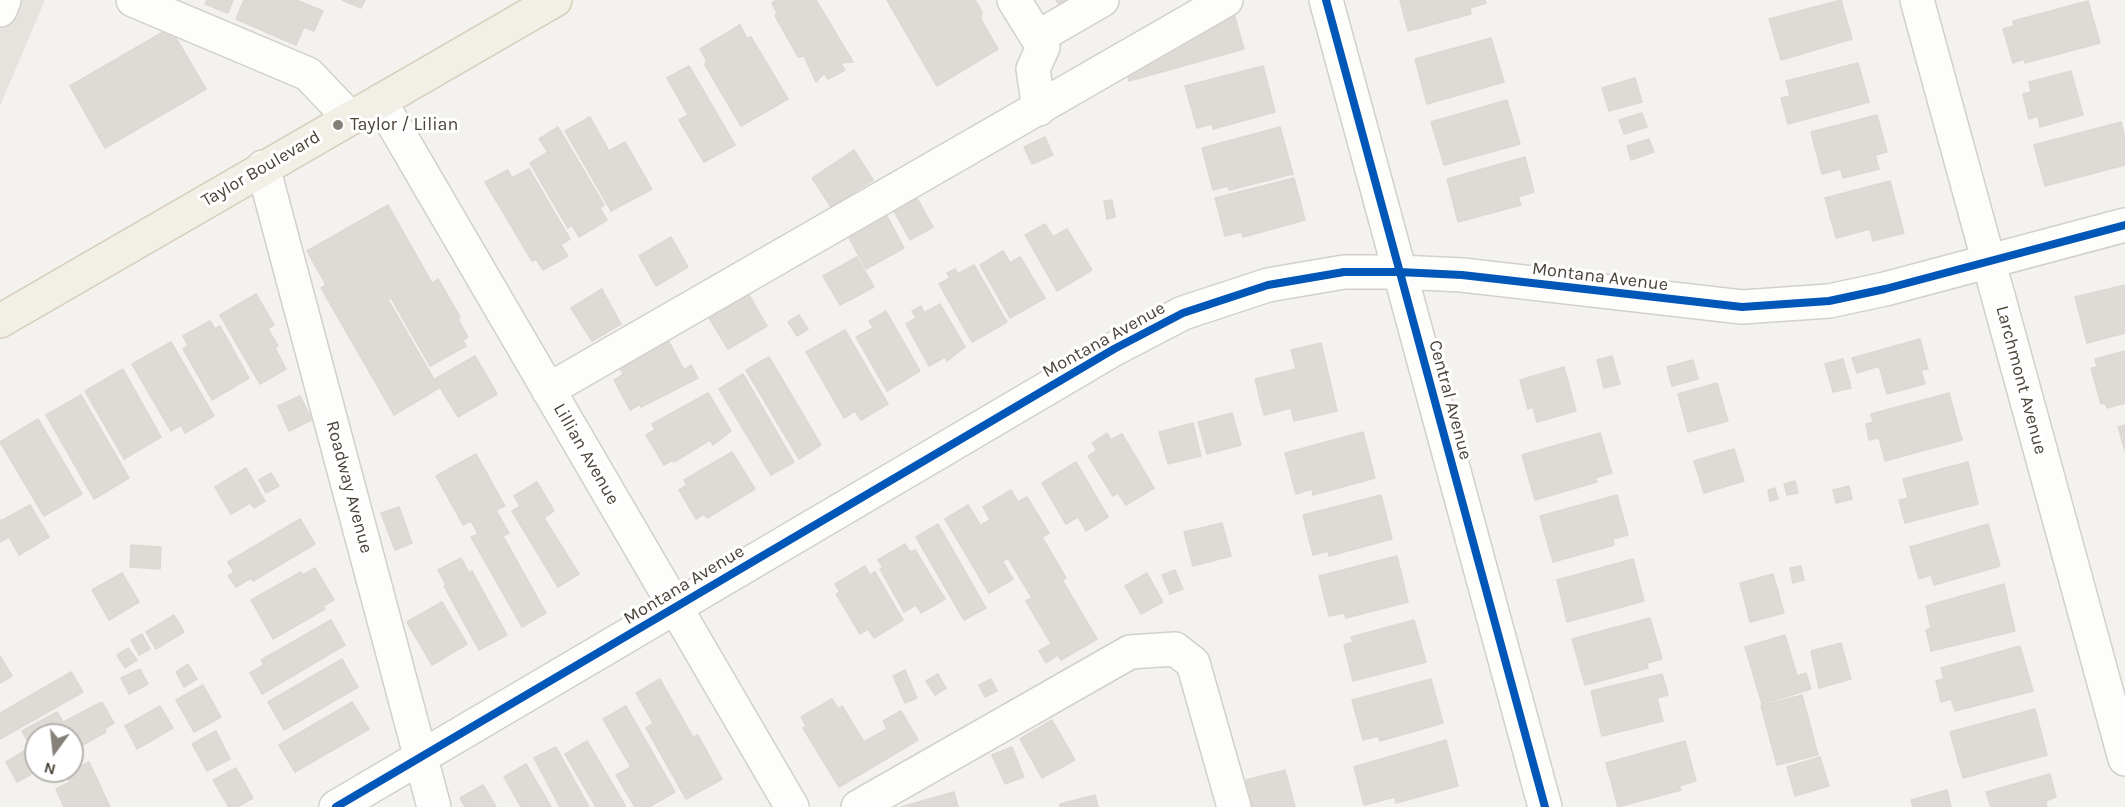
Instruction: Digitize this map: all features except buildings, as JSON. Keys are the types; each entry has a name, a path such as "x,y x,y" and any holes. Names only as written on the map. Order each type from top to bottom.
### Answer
{"main road":[{"name":"Taylor Boulevard","path":"0,321 555,0"}],"street":[{"path":"0,10 4,0"},
{"path":"133,0 309,74 350,118"},
{"path":"1014,0 1043,47 1033,69 1039,109"},
{"path":"1038,37 1102,0"},
{"path":"548,390 1039,109 1193,8 1226,0"},
{"name":"Central Avenue","path":"1326,0 1545,807"},
{"name":"Larchmont Avenue","path":"1917,0 2125,759"},
{"name":"Lillian Avenue","path":"380,101 792,807"},
{"name":"Roadway Avenue","path":"263,167 434,807"},
{"name":"Montana Avenue","path":"336,807 1104,355 1182,313 1268,285 1344,272 1400,272 1462,275 1742,307 1829,301 1989,263 2125,225"},
{"path":"858,807 1130,652 1175,649 1194,663 1234,807"}],"shaded area":[{"path":"0,0 45,0 0,106"}],"cycle path":[{"path":"1326,0 1545,807"},
{"path":"336,807 1114,349 1183,313 1268,285 1344,272 1399,272 1462,275 1742,307 1829,301 1885,289 2125,225"}],"place":[{"name":"Taylor / Lilian","path":"338,125"}]}
